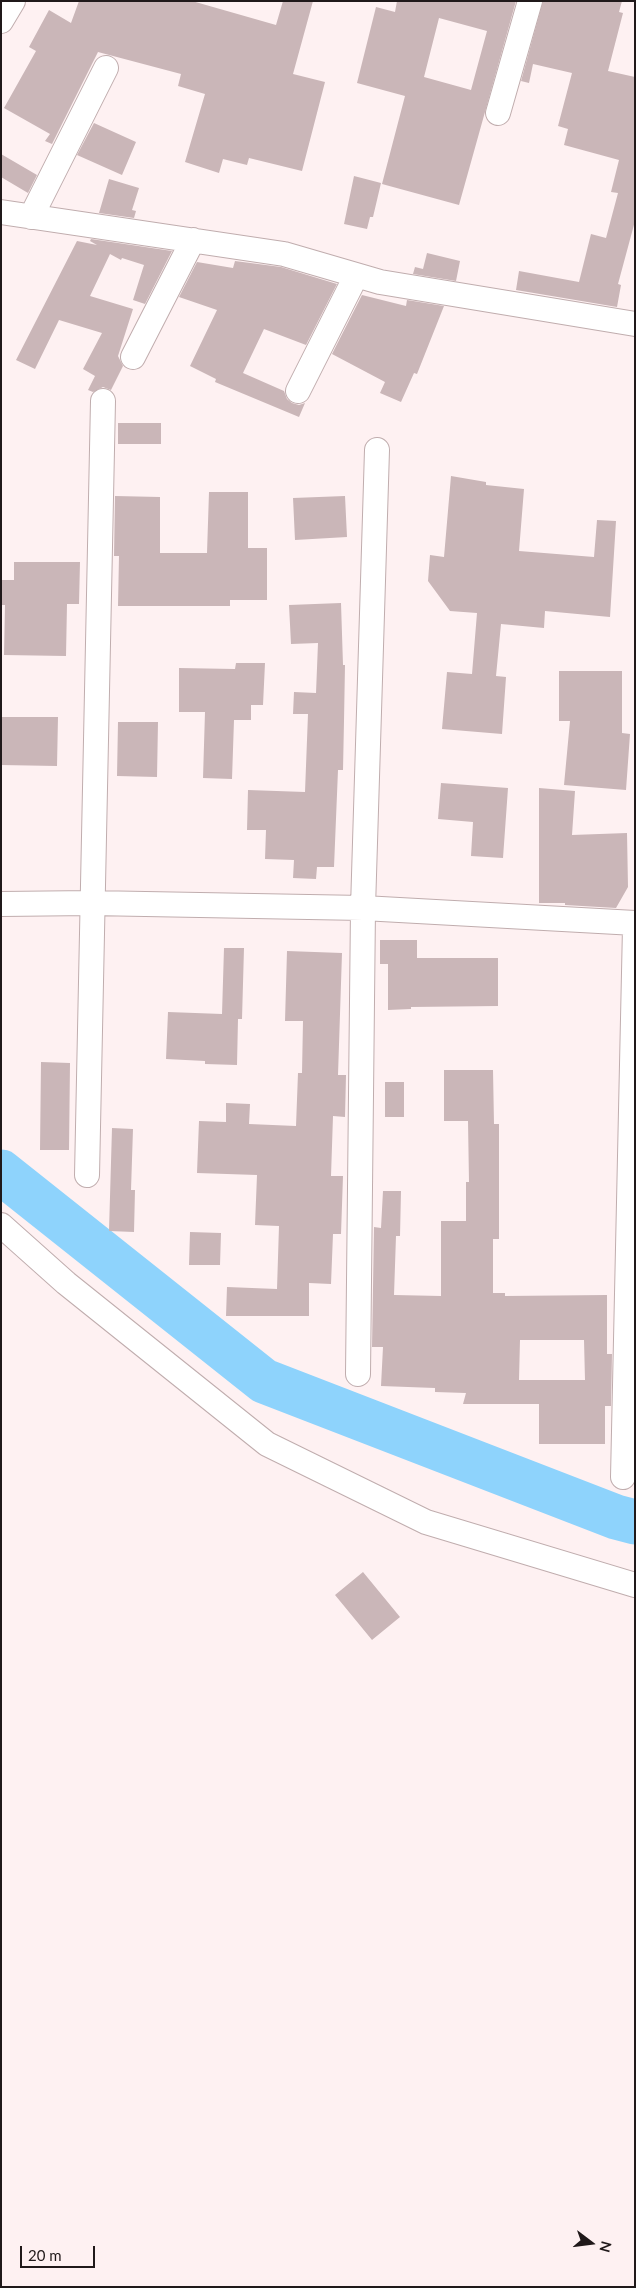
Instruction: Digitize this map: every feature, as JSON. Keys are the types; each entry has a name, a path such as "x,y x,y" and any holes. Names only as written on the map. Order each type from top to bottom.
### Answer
{"street":[{"path":"1,21 13,1"},
{"path":"498,113 530,1"},
{"path":"31,217 106,68"},
{"path":"1,212 284,254 356,276 635,324"},
{"path":"133,356 193,240"},
{"path":"298,391 356,276"},
{"path":"87,1175 91,903 103,401"},
{"path":"358,1374 363,908 377,450"},
{"path":"1,904 91,903 363,908 635,923"},
{"path":"624,1477 635,927"},
{"path":"1,1225 66,1283 267,1444 426,1522 635,1585"}],"building":[{"path":"79,1 192,1 276,25 283,1 313,1 293,74 325,82 302,171 249,158 247,165 223,159 219,173 185,162 205,94 178,86 181,74 98,52 52,144 45,141 50,134 4,108 36,51 29,47 49,10 71,23"},
{"path":"397,1 516,1 459,205 382,184 405,96 357,83 376,7 395,12","holes":["439,18 487,31 471,90 424,77"]},
{"path":"543,1 622,1 619,12 623,13 608,71 635,77 635,221 618,284 621,285 617,307 516,290 519,271 579,282 591,234 606,238 618,193 611,192 619,160 564,145 568,129 558,126 572,73 533,64 529,83 521,81"},
{"path":"94,123 136,142 122,175 77,155"},
{"path":"1,154 37,175 28,193 1,177"},
{"path":"354,176 381,183 373,217 370,217 367,229 344,224"},
{"path":"109,179 139,188 132,210 136,211 134,218 99,213"},
{"path":"91,239 172,251 145,304 133,300 144,265 122,258 121,260 110,254 90,296 133,309 118,356 123,366 111,390 103,387 93,392 88,390 95,376 83,369 102,333 59,320 35,369 16,360 77,241 97,245 90,241"},
{"path":"427,253 460,261 456,281 413,274 415,267 423,269"},
{"path":"235,261 281,267 337,284 306,345 264,329 243,373 284,391 287,399 292,403 299,405 305,403 299,417 215,382 216,379 190,366 217,310 179,297 197,262 233,268"},
{"path":"362,295 406,306 407,300 444,306 417,374 414,373 401,402 380,393 385,382 332,354"},
{"path":"118,423 161,423 161,444 118,444"},
{"path":"451,476 486,482 486,485 524,489 519,551 594,557 597,520 616,521 610,617 545,611 544,628 501,624 496,676 506,677 502,734 442,729 447,672 472,674 477,613 450,611 428,581 430,555 444,557"},
{"path":"209,492 248,492 248,548 267,548 267,600 230,600 230,606 118,606 119,556 114,556 115,496 160,497 160,553 207,553"},
{"path":"345,496 347,537 295,540 293,498"},
{"path":"14,562 80,562 79,604 67,604 66,656 4,655 5,605 1,605 1,580 14,580"},
{"path":"341,603 343,665 345,665 343,770 338,770 334,867 317,867 316,879 293,878 294,860 265,859 266,830 247,830 248,790 305,792 308,714 293,714 294,692 316,693 318,643 291,644 289,605"},
{"path":"236,663 265,663 263,705 251,705 251,720 234,720 232,779 203,778 205,712 179,712 179,668 235,669"},
{"path":"559,671 622,671 622,733 630,734 626,790 564,785 570,721 559,721"},
{"path":"1,717 58,717 57,766 1,765"},
{"path":"118,722 158,722 157,777 117,776"},
{"path":"441,783 508,788 503,858 471,856 473,822 438,819"},
{"path":"539,788 575,791 572,835 627,833 628,887 616,908 565,905 565,903 539,903"},
{"path":"380,940 417,940 417,958 498,958 498,1006 411,1007 411,1009 388,1010 388,964 380,964"},
{"path":"224,948 244,948 242,1019 238,1019 237,1065 205,1064 205,1061 166,1059 168,1012 222,1014"},
{"path":"287,951 342,953 338,1075 346,1075 345,1117 333,1116 331,1176 343,1176 341,1234 333,1234 331,1284 309,1283 309,1316 226,1316 227,1287 277,1289 279,1226 255,1225 257,1175 197,1173 199,1121 226,1122 226,1103 250,1104 249,1124 296,1126 298,1073 302,1073 303,1021 285,1021"},
{"path":"41,1062 70,1063 69,1150 40,1150"},
{"path":"444,1070 493,1070 494,1124 499,1124 499,1239 493,1239 493,1293 505,1293 505,1296 607,1295 607,1354 612,1354 611,1406 605,1406 605,1444 539,1444 539,1404 463,1404 466,1393 435,1392 435,1388 381,1386 383,1347 372,1347 374,1227 381,1228 383,1191 401,1191 400,1236 396,1236 394,1295 441,1296 441,1221 466,1221 466,1182 469,1182 468,1121 444,1121","holes":["520,1340 584,1340 585,1380 519,1380"]},
{"path":"385,1082 404,1082 404,1117 385,1117"},
{"path":"112,1128 133,1129 131,1190 135,1190 134,1232 109,1231"},
{"path":"190,1232 221,1233 220,1265 189,1265"},
{"path":"363,1572 400,1617 372,1640 335,1595"}],"waterway":[{"path":"1,1172 264,1381 616,1517 635,1522"}]}
